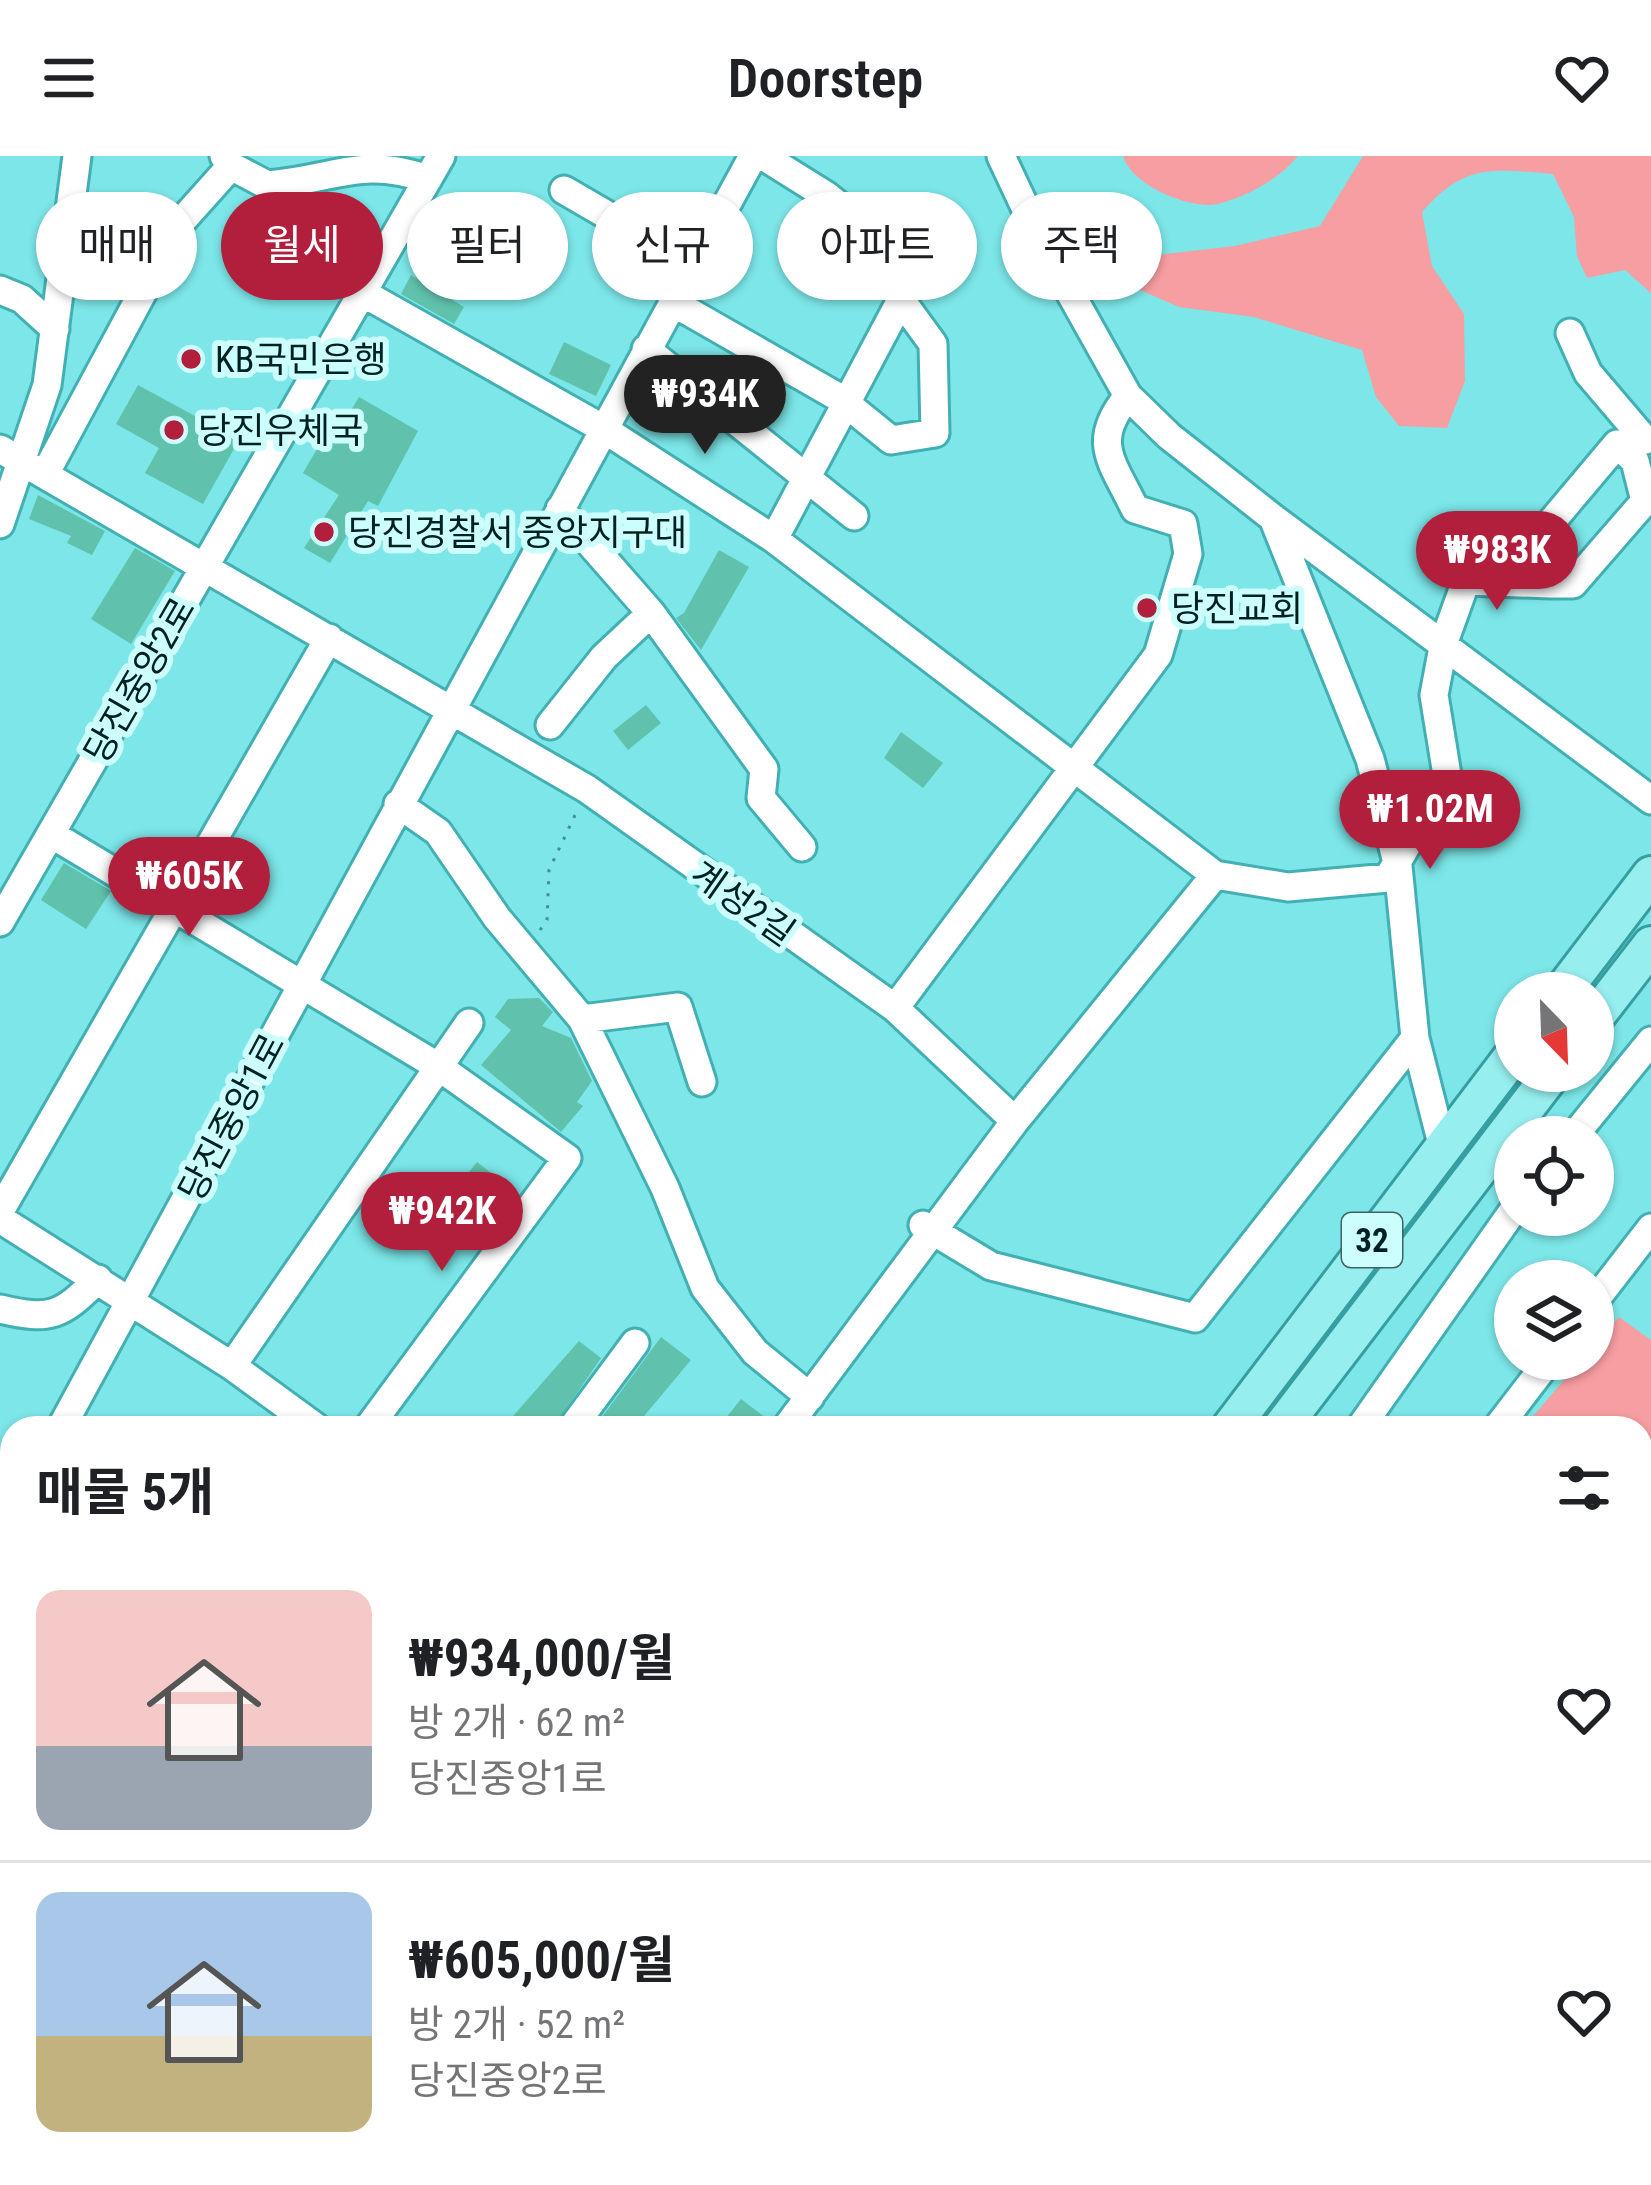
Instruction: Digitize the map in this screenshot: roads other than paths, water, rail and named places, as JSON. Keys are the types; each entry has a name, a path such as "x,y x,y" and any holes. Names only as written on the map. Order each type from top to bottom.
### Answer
{"main road":[{"path":"1577,972 1651,875"},
{"path":"1614,993 1651,945"},
{"name":"32","path":"1239,1416 1494,1081"},
{"path":"1290,1416 1538,1092"}],"street":[{"path":"0,524 47,385 77,156"},
{"path":"1001,156 1040,239 1128,396 1169,436 1273,518 1651,800"},
{"name":"당진중앙2로","path":"228,161 267,185 376,159 434,168 383,255"},
{"name":"당진중앙1로","path":"730,192 747,159 818,192"},
{"path":"23,462 180,223 228,161"},
{"path":"564,190 592,206"},
{"path":"0,290 22,298 55,329"},
{"name":"당진중앙2로","path":"0,922 356,300"},
{"path":"375,300 602,428 773,539 1215,875 1288,887 1388,878 1447,775 1434,695 1444,643 1466,581 1550,584 1574,584 1645,501 1635,461 1617,443 1553,520 1550,584"},
{"path":"773,539 901,300"},
{"name":"당진중앙1로","path":"68,1416 672,302 844,402 891,440 935,433 933,344 901,300"},
{"path":"1570,333 1588,373 1649,438"},
{"path":"646,349 854,516"},
{"path":"896,1009 1158,656 1188,554 1183,524 1135,509 1106,448 1107,421 1128,396"},
{"name":"당진중앙2로","path":"23,462 205,563 452,712"},
{"path":"560,508 651,613 764,770 761,798 802,847"},
{"path":"1273,518 1370,759 1398,866 1415,1038 1443,1148"},
{"path":"550,725 604,657 651,613"},
{"path":"300,1416 232,1366 0,1215 328,638"},
{"name":"계성2길","path":"452,712 587,789 896,1009 1015,1121"},
{"path":"398,804 438,832 524,950 582,1019 665,1188 705,1288 754,1352 810,1396"},
{"path":"51,834 439,1067 566,1158 377,1416"},
{"path":"795,1416 930,1228 1215,875"},
{"path":"582,1019 678,1007 701,1082"},
{"path":"232,1366 469,1023"},
{"path":"930,1228 991,1266 1195,1318 1415,1038"},
{"path":"1590,1116 1651,1041"},
{"path":"1614,1276 1651,1228"},
{"path":"1377,1416 1496,1236"},
{"path":"0,1310 41,1318 67,1310 98,1279"},
{"path":"581,1416 635,1343"},
{"path":"1506,1416 1534,1380"}],"place":[{"name":"KB국민은행","path":"191,359"},
{"name":"당진우체국","path":"174,430"},
{"name":"당진경찰서 중앙지구대","path":"324,532"},
{"name":"당진교회","path":"1147,608"}]}
